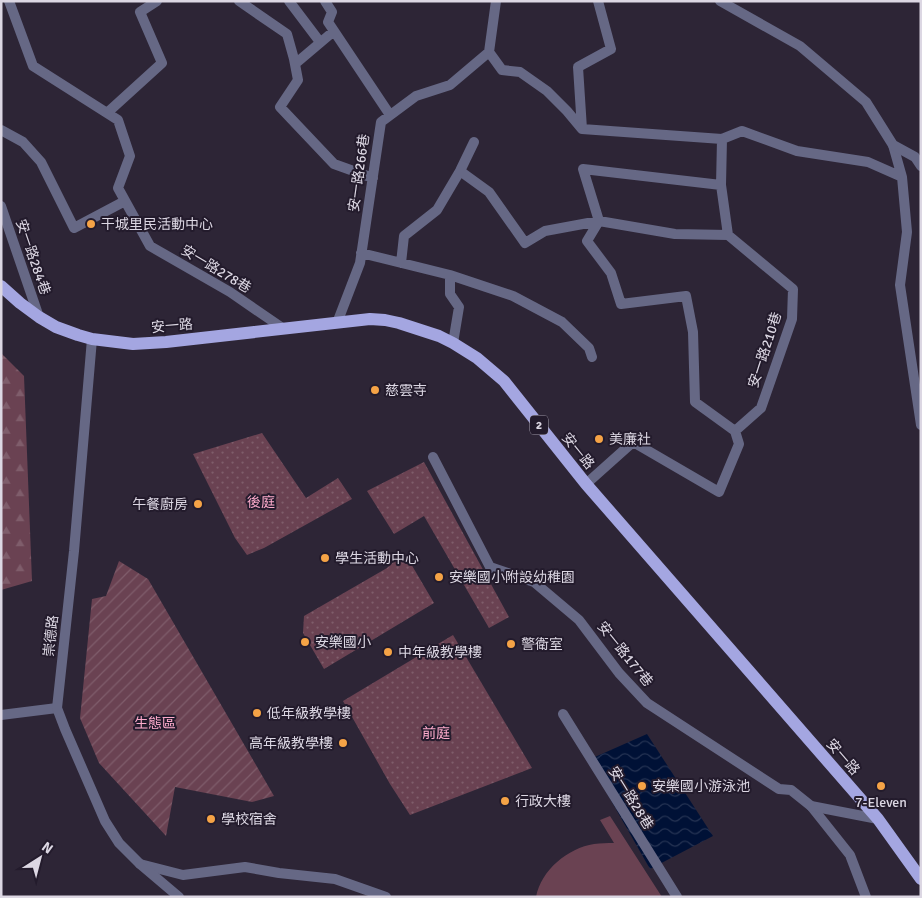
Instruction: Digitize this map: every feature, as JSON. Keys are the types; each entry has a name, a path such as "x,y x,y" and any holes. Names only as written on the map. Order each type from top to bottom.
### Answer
{"main road":[{"name":"安一路","path":"1,286 20,303 56,327 92,339 133,344 158,343 370,319 385,320 426,331 453,343 477,358 504,381 586,484 878,819 921,879"}],"street":[{"path":"1,130 23,142 41,162 74,228 125,202 118,188 130,156 118,120 34,66 9,1"},
{"path":"107,112 162,63 140,12 156,1"},
{"path":"239,1 287,34 298,80 280,107 334,164 373,178"},
{"path":"289,1 320,42"},
{"path":"325,1 332,12 328,22 390,115"},
{"path":"496,1 489,52 502,70 520,72 547,91 567,110 582,129 722,139 742,131 797,151 868,162 902,177"},
{"path":"582,129 578,67 611,49 598,1"},
{"path":"720,1 800,46 866,102 893,145 902,177 907,232 900,285 921,425"},
{"path":"295,64 334,31"},
{"name":"安一路266巷","path":"337,323 362,254 381,122 416,96 450,85 489,52"},
{"path":"460,172 489,192 525,243 545,231 599,221 675,234 728,234 722,185 722,139"},
{"path":"401,263 404,236 437,210 460,172 474,142"},
{"path":"893,145 915,157 921,166"},
{"path":"586,484 633,442 719,492 739,444 734,431 695,402 693,332 686,296 621,304 611,273 587,241 599,221 583,169 722,185"},
{"name":"安一路278巷","path":"125,202 150,246 230,292 284,328"},
{"name":"安一路284巷","path":"1,206 39,317"},
{"name":"安一路210巷","path":"728,234 793,289 792,319 761,408 734,431"},
{"path":"362,254 450,275 513,296 562,322 589,348 592,356"},
{"path":"450,275 450,294 459,307 453,343"},
{"name":"崇德路","path":"92,339 74,551 57,708 64,729 104,821 119,843 140,864 179,897"},
{"name":"安一路177巷","path":"433,457 490,567 534,582 579,620 619,673 647,703 779,789 791,790 811,806 878,819"},
{"path":"1,715 57,708"},
{"name":"安一路28巷","path":"563,714 677,897"},
{"path":"811,806 850,856 866,897"},
{"path":"140,864 183,874 245,868 279,874 335,879 386,897"}],"green space":[{"path":"1,353 24,376 32,581 1,590"},
{"name":"後庭","path":"262,433 306,498 338,478 352,499 264,548 247,555 235,538 193,454"},
{"path":"424,462 509,617 489,628 424,516 394,534 367,491"},
{"path":"404,552 434,603 324,669 303,633 304,616 387,568"},
{"name":"生態區","path":"119,561 148,579 274,796 252,802 175,787 166,836 99,763 80,718 92,599 106,596"},
{"name":"前庭","path":"453,635 532,768 410,815 390,784 343,701"},
{"path":"610,816 662,897 536,897 539,887 550,869 566,855 584,846 614,843 600,820"}],"water":[{"name":"安樂國小游泳池","path":"647,734 713,836 650,869 588,760"}],"place":[{"name":"干城里民活動中心","path":"91,224"},
{"name":"慈雲寺","path":"375,390"},
{"name":"美廉社","path":"599,439"},
{"name":"午餐廚房","path":"198,504"},
{"name":"學生活動中心","path":"325,558"},
{"name":"安樂國小附設幼稚園","path":"439,577"},
{"name":"安樂國小","path":"305,642"},
{"name":"警衛室","path":"511,644"},
{"name":"中年級教學樓","path":"388,652"},
{"name":"低年級教學樓","path":"257,713"},
{"name":"高年級教學樓","path":"343,743"},
{"name":"安樂國小游泳池","path":"642,786"},
{"name":"7-Eleven","path":"881,786"},
{"name":"行政大樓","path":"505,801"},
{"name":"學校宿舍","path":"211,819"}]}
